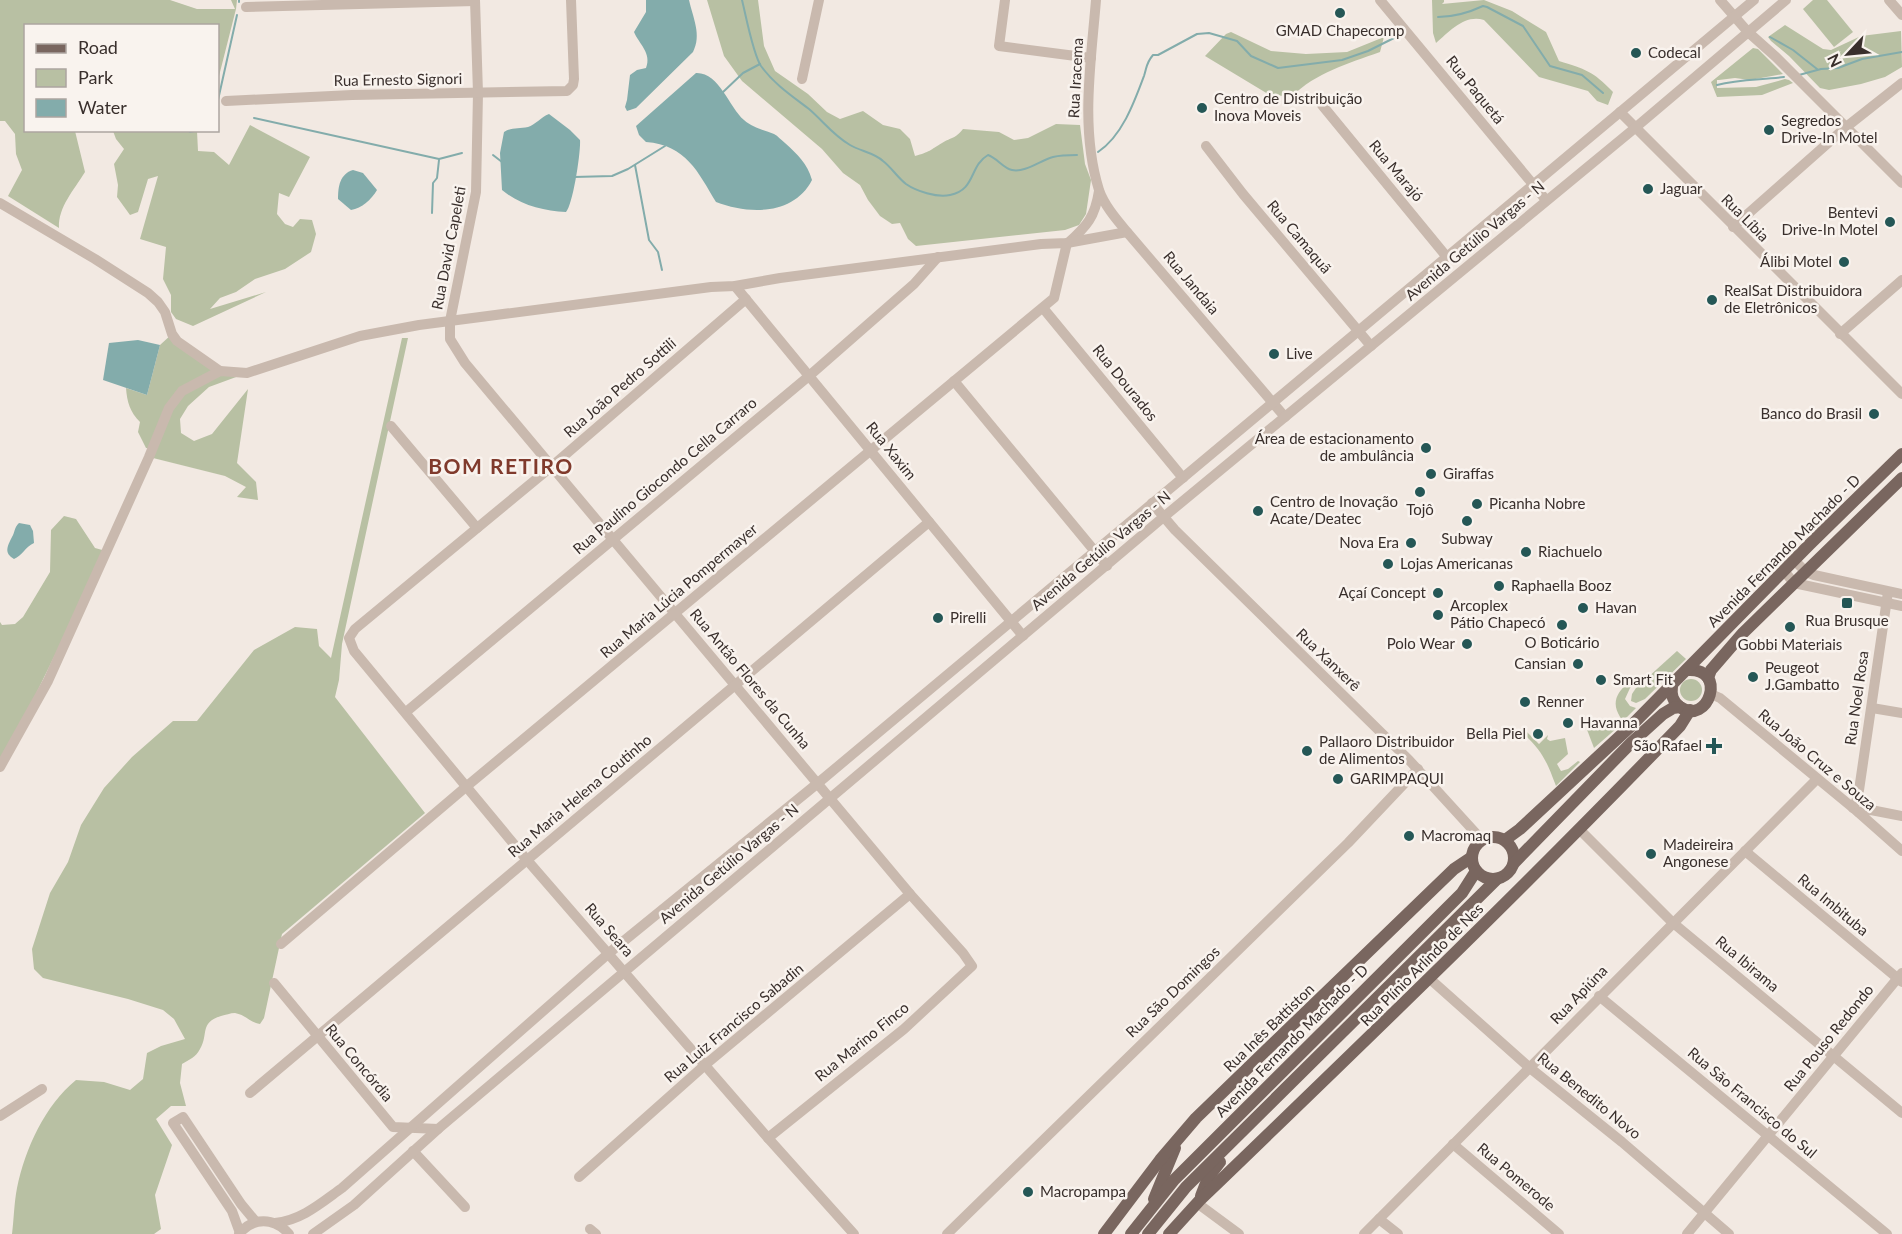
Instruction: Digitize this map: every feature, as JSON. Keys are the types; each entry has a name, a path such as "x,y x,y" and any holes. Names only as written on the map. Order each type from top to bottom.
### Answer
{"main road":[{"name":"Avenida Fernando Machado - D","path":"1687,670 1902,454"},
{"name":"Avenida Fernando Machado - D","path":"1708,678 1711,670 1743,633 1902,478"},
{"path":"1861,494 1872,507"},
{"path":"1505,840 1520,829 1672,686 1678,676 1687,670 1699,671 1708,678 1711,694 1707,703 1700,709 1673,708 1663,714 1631,743 1514,863 1508,873 1497,879 1485,878 1476,870 1472,857 1476,844 1493,837 1505,840 1513,850 1514,863"},
{"path":"1672,686 1672,698 1685,709"},
{"name":"Rua Plínio Arlindo de Nes","path":"1168,1234 1198,1202 1430,979 1580,830 1680,726 1685,709"},
{"name":"Rua Inês Battiston","path":"1104,1234 1196,1118 1454,869 1472,857"},
{"name":"Avenida Fernando Machado - D","path":"1131,1234 1174,1180 1462,893 1476,870"},
{"name":"Avenida Fernando Machado - D","path":"1148,1234 1186,1187 1497,879"},
{"path":"1198,1202 1208,1178 1249,1131 1259,1113"},
{"path":"1151,1208 1178,1138"}],"street":[{"name":"Rua Ernesto Signori","path":"226,101 352,95 564,92 571,89 574,79 572,0"},
{"path":"802,79 819,0"},
{"path":"1005,0 999,46 1091,58"},
{"name":"Rua Iracema","path":"1092,158 1088,131 1095,0"},
{"name":"Rua Paquetá","path":"1380,0 1546,200"},
{"path":"1720,0 1748,32 1902,183"},
{"name":"Avenida Getúlio Vargas - N","path":"256,1222 288,1222 299,1218 342,1188 609,953 818,783 1754,0"},
{"name":"Avenida Getúlio Vargas - N","path":"314,1234 354,1205 438,1129 1023,636 1786,0"},
{"path":"1889,0 1902,15"},
{"path":"246,7 475,1"},
{"name":"Rua David Capeleti","path":"450,321 476,192 478,93 475,1"},
{"path":"1733,227 1845,128 1902,83"},
{"name":"Rua Marajó","path":"1322,105 1446,256"},
{"name":"Rua Líbia","path":"1620,112 1902,394"},
{"name":"Rua Camaquã","path":"1206,146 1243,194 1371,346"},
{"name":"Rua Jandaia","path":"1092,158 1099,191 1115,217 1285,417"},
{"path":"1067,243 1085,228 1096,208 1099,191"},
{"path":"0,203 148,293 165,312 172,334 177,341 220,371 247,374 360,336 450,321 711,287 735,286 938,257 1041,244 1067,243 1127,232"},
{"name":"Rua Maria Lúcia Pompermayer","path":"281,944 467,786 1043,308 1054,298 1067,243"},
{"name":"Rua Paulino Giocondo Cella Carraro","path":"406,712 809,376 914,284 938,257"},
{"path":"1840,334 1902,280"},
{"name":"Rua Xaxim","path":"735,286 1023,636"},
{"name":"Rua João Pedro Sottili","path":"349,638 355,629 551,467 746,299"},
{"name":"Rua Dourados","path":"1043,308 1183,478"},
{"name":"Rua Antão Flores da Cunha","path":"450,321 450,339 465,363 910,894 963,952 972,966"},
{"path":"0,767 48,681 169,408 182,391 220,371"},
{"path":"954,381 1107,566"},
{"path":"1240,454 1237,441 1252,420"},
{"path":"391,426 477,528"},
{"name":"Rua Xanxerê","path":"1152,503 1163,519 1418,769 1482,840"},
{"name":"Rua Maria Helena Coutinho","path":"250,1093 929,522"},
{"path":"1794,560 1806,572 1854,589 1887,597 1902,606"},
{"path":"1784,571 1794,583 1854,589"},
{"path":"1887,597 1902,594"},
{"name":"Rua Noel Rosa","path":"1856,810 1887,597"},
{"name":"Rua Seara","path":"349,638 354,651 527,860 768,1138 855,1234"},
{"name":"Rua João Cruz e Souza","path":"1711,694 1720,698 1902,851"},
{"path":"1872,708 1902,713"},
{"name":"Rua São Domingos","path":"947,1234 1340,851 1418,769"},
{"name":"Rua Apiúna","path":"1364,1234 1672,922 1817,779"},
{"path":"1856,810 1871,810 1902,816"},
{"name":"Rua Ibirama","path":"1580,830 1672,922 1902,1113"},
{"name":"Rua Imbituba","path":"1745,851 1900,978"},
{"name":"Rua Luiz Francisco Sabadin","path":"579,1177 705,1065 910,894"},
{"name":"Rua Marino Finco","path":"768,1138 904,1029 972,966"},
{"name":"Rua Pouso Redondo","path":"1687,1234 1900,978"},
{"name":"Rua Benedito Novo","path":"1430,979 1530,1068 1729,1234"},
{"name":"Rua Concórdia","path":"274,983 393,1127 438,1129"},
{"name":"Rua São Francisco do Sul","path":"1599,996 1887,1234"},
{"path":"0,1116 42,1089"},
{"path":"183,1117 241,1204 256,1222 239,1233 232,1211 173,1123 183,1117"},
{"name":"Rua Pomerode","path":"1453,1144 1559,1234"},
{"path":"413,1151 465,1207"},
{"path":"1198,1202 1239,1234"},
{"path":"1379,1219 1398,1234"},
{"path":"275,1223 289,1234"}],"green space":[{"path":"0,0 170,0 197,9 235,9 231,0 237,0 236,9 219,76 219,24 24,24 24,132 75,132 85,172 64,206 59,228 8,196 22,170 16,154 15,134 5,121 0,121"},
{"path":"707,0 758,0 764,46 775,71 808,94 827,112 840,119 863,111 883,125 900,129 910,139 915,156 953,138 963,129 999,132 1014,140 1028,138 1056,124 1080,125 1085,164 1091,180 1086,214 1079,225 1065,230 916,246 908,239 900,223 892,224 880,216 860,185 843,173 822,149 742,81 724,56"},
{"path":"1432,0 1444,0 1442,4 1484,0 1512,11 1546,32 1559,61 1576,66 1600,79 1613,92 1608,105 1597,101 1588,91 1539,77 1484,20 1464,21 1436,43 1433,33"},
{"path":"1813,0 1827,0 1853,32 1834,47 1803,9"},
{"path":"1785,25 1823,49 1831,50 1861,36 1901,31 1902,67 1885,77 1861,84 1829,90 1820,88 1768,37"},
{"path":"1231,32 1271,51 1306,54 1347,52 1384,37 1380,52 1322,75 1291,97 1268,94 1205,56 1226,34"},
{"path":"1753,48 1758,49 1783,74 1750,80 1735,78 1717,80 1717,88 1756,87 1785,79 1793,83 1762,95 1717,97 1711,82"},
{"path":"250,125 310,157 289,197 279,193 277,214 285,224 293,227 300,219 312,220 316,234 311,252 285,269 255,279 236,292 220,298 210,309 266,292 193,326 176,319 171,312 171,295 163,279 166,247 140,239 158,176 148,179 138,212 130,215 117,197 118,185 114,164 124,149 113,132 197,132 198,151 214,152 229,165"},
{"path":"172,334 212,365 247,373 209,387 188,406 180,419 181,433 194,441 212,434 248,389 237,463 256,482 258,500 237,497 246,487 225,476 149,457 153,449 146,448 138,432 140,422 130,406 126,388 147,395 160,345"},
{"path":"402,338 408,338 342,644 335,697 425,813 282,934 264,1018 260,1024 235,1013 214,1019 207,1026 203,1044 198,1052 182,1064 180,1083 186,1106 171,1106 156,1119 172,1145 155,1195 161,1229 154,1234 12,1234 16,1194 25,1158 46,1115 65,1090 76,1080 104,1082 130,1090 143,1079 147,1053 185,1039 174,1019 163,1010 43,978 34,969 32,949 50,893 68,862 81,825 104,788 132,757 173,721 197,721 254,650 295,627 317,629 319,646 331,658"},
{"path":"64,516 76,519 95,548 106,551 0,767 0,622 2,625 15,624 23,617 50,572 51,530"},
{"path":"1677,651 1686,659 1645,699 1636,703 1631,701 1636,688"},
{"path":"1637,675 1640,678 1630,688 1625,699 1630,706 1636,708 1623,721 1618,714 1616,701 1625,685"},
{"path":"1687,679 1695,679 1702,686 1702,694 1695,701 1687,701 1680,694 1680,686"},
{"path":"1611,720 1617,728 1594,748 1586,727"},
{"path":"1524,729 1539,744 1548,735 1547,739 1550,741 1565,738 1568,754 1557,764 1561,771 1580,762 1556,786 1543,756 1521,731"}],"water":[{"path":"646,0 689,0 696,26 696,46 693,52 636,108 627,111 625,107 630,75 646,68 647,63 646,53 634,32 646,12"},
{"path":"696,73 711,78 744,120 775,135 802,160 812,180 804,192 783,206 770,209 743,209 716,202 703,180 681,154 660,144 646,142 639,135 636,126"},
{"path":"549,114 580,140 574,189 566,212 532,206 516,200 502,190 500,153 504,132 531,126"},
{"path":"353,170 363,173 377,190 366,203 351,210 338,199 338,194 339,185 345,174"},
{"path":"138,340 160,345 147,395 103,380 109,343"},
{"path":"19,523 30,525 34,543 14,559 7,550"}],"waterway":[{"path":"742,0 755,53 761,66 838,137 880,158 906,184 915,189 939,196 958,192 964,188 978,165 988,155 1012,170 1028,168 1053,157 1077,155"},
{"path":"1438,17 1467,13 1483,6 1487,7 1523,26 1550,66 1582,75 1603,93"},
{"path":"219,96 237,15"},
{"path":"1098,152 1114,137 1126,118 1153,55 1158,55 1197,34 1209,33 1237,41 1251,56 1278,68 1342,60 1368,51 1396,37"},
{"path":"1770,37 1793,50 1817,69"},
{"path":"1799,75 1821,69 1838,68 1862,59 1902,52"},
{"path":"722,93 743,73 760,64"},
{"path":"1717,85 1784,77"},
{"path":"254,118 439,159 462,153"},
{"path":"574,177 612,176 665,146"},
{"path":"493,155 502,162"},
{"path":"432,213 433,183 437,178 439,160"},
{"path":"635,165 649,240 658,252 662,270"}],"place":[{"name":"GMAD Chapecomp","path":"1340,13"},
{"name":"Codecal","path":"1636,53"},
{"name":"Centro de Distribuição Inova Moveis","path":"1202,108"},
{"name":"Segredos Drive-In Motel","path":"1769,130"},
{"name":"Jaguar","path":"1648,189"},
{"name":"Bentevi Drive-In Motel","path":"1890,222"},
{"name":"Álibi Motel","path":"1844,262"},
{"name":"RealSat Distribuidora de Eletrônicos","path":"1712,300"},
{"name":"Live","path":"1274,354"},
{"name":"Banco do Brasil","path":"1874,414"},
{"name":"Área de estacionamento de ambulância","path":"1426,448"},
{"name":"Giraffas","path":"1431,474"},
{"name":"Tojô","path":"1420,492"},
{"name":"Picanha Nobre","path":"1477,504"},
{"name":"Centro de Inovação Acate/Deatec","path":"1258,511"},
{"name":"Subway","path":"1467,521"},
{"name":"Nova Era","path":"1411,543"},
{"name":"Riachuelo","path":"1526,552"},
{"name":"Lojas Americanas","path":"1388,564"},
{"name":"Raphaella Booz","path":"1499,586"},
{"name":"Açaí Concept","path":"1438,593"},
{"name":"Rua Brusque","path":"1847,603"},
{"name":"Havan","path":"1583,608"},
{"name":"Arcoplex Pátio Chapecó","path":"1438,615"},
{"name":"Pirelli","path":"938,618"},
{"name":"O Boticário","path":"1562,625"},
{"name":"Gobbi Materiais","path":"1790,627"},
{"name":"Polo Wear","path":"1467,644"},
{"name":"Cansian","path":"1578,664"},
{"name":"Peugeot J.Gambatto","path":"1753,677"},
{"name":"Smart Fit","path":"1601,680"},
{"name":"Renner","path":"1525,702"},
{"name":"Havanna","path":"1568,723"},
{"name":"Bella Piel","path":"1538,734"},
{"name":"São Rafael","path":"1714,746"},
{"name":"Pallaoro Distribuidor de Alimentos","path":"1307,751"},
{"name":"GARIMPAQUI","path":"1338,779"},
{"name":"Macromaq","path":"1409,836"},
{"name":"Madeireira Angonese","path":"1651,854"},
{"name":"Macropampa","path":"1028,1192"}],"district":[{"name":"BOM RETIRO","path":"501,467"}]}
